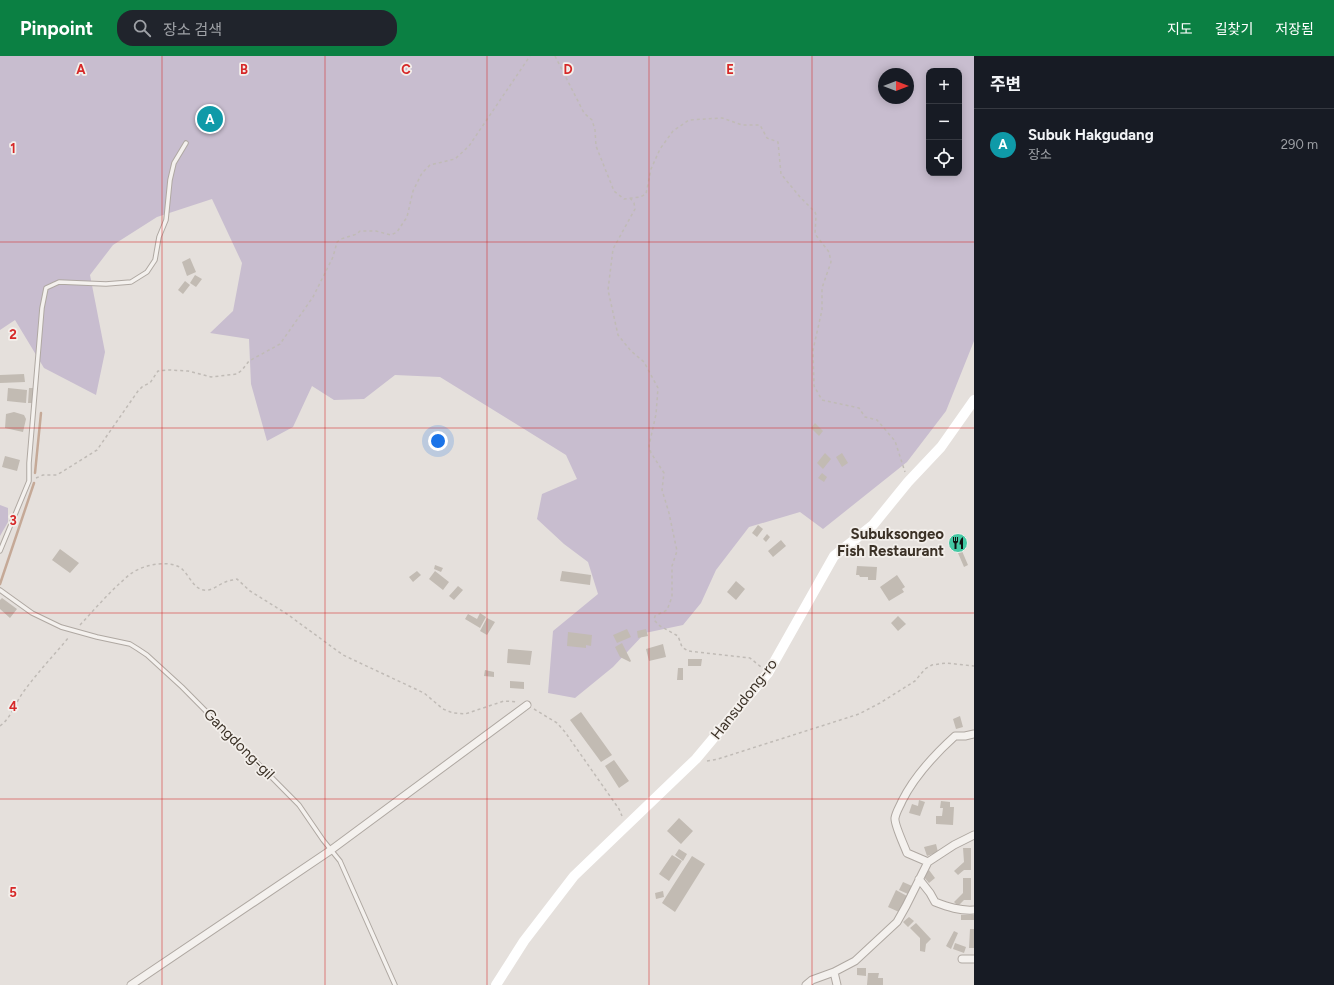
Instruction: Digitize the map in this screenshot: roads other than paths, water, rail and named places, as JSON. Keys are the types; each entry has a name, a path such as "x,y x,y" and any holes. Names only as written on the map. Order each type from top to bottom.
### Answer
{"street":[{"name":"Hansudong-ro","path":"496,985 524,941 574,876 691,763 767,673 834,556 874,525 908,482 941,447 974,400"},
{"path":"131,985 331,850 527,705"},
{"path":"928,862 906,853 895,819 899,806 909,787 924,767 946,745 956,736 974,734"},
{"path":"806,985 812,980 834,972 855,961 897,922 928,862 954,845 974,835"},
{"path":"919,879 935,902 950,908 965,911 974,910"},
{"path":"962,959 974,959"},
{"path":"834,972 837,985"}],"lane":[{"path":"0,551 29,481 29,462 42,308 46,288 58,282 106,284 131,282 147,272 154,260 159,237 166,220 170,180 174,163 186,143"},
{"name":"Gangdong-gil","path":"0,590 32,613 61,626 74,631 130,644 147,655 182,687 300,805 340,861 395,985"}],"waterway":[{"path":"35,473 41,413"},
{"path":"0,584 34,483"}],"place":[{"name":"Subuk Hakgudang","path":"210,119"},
{"name":"Subuksongeo Fish Restaurant","path":"958,543"}]}
